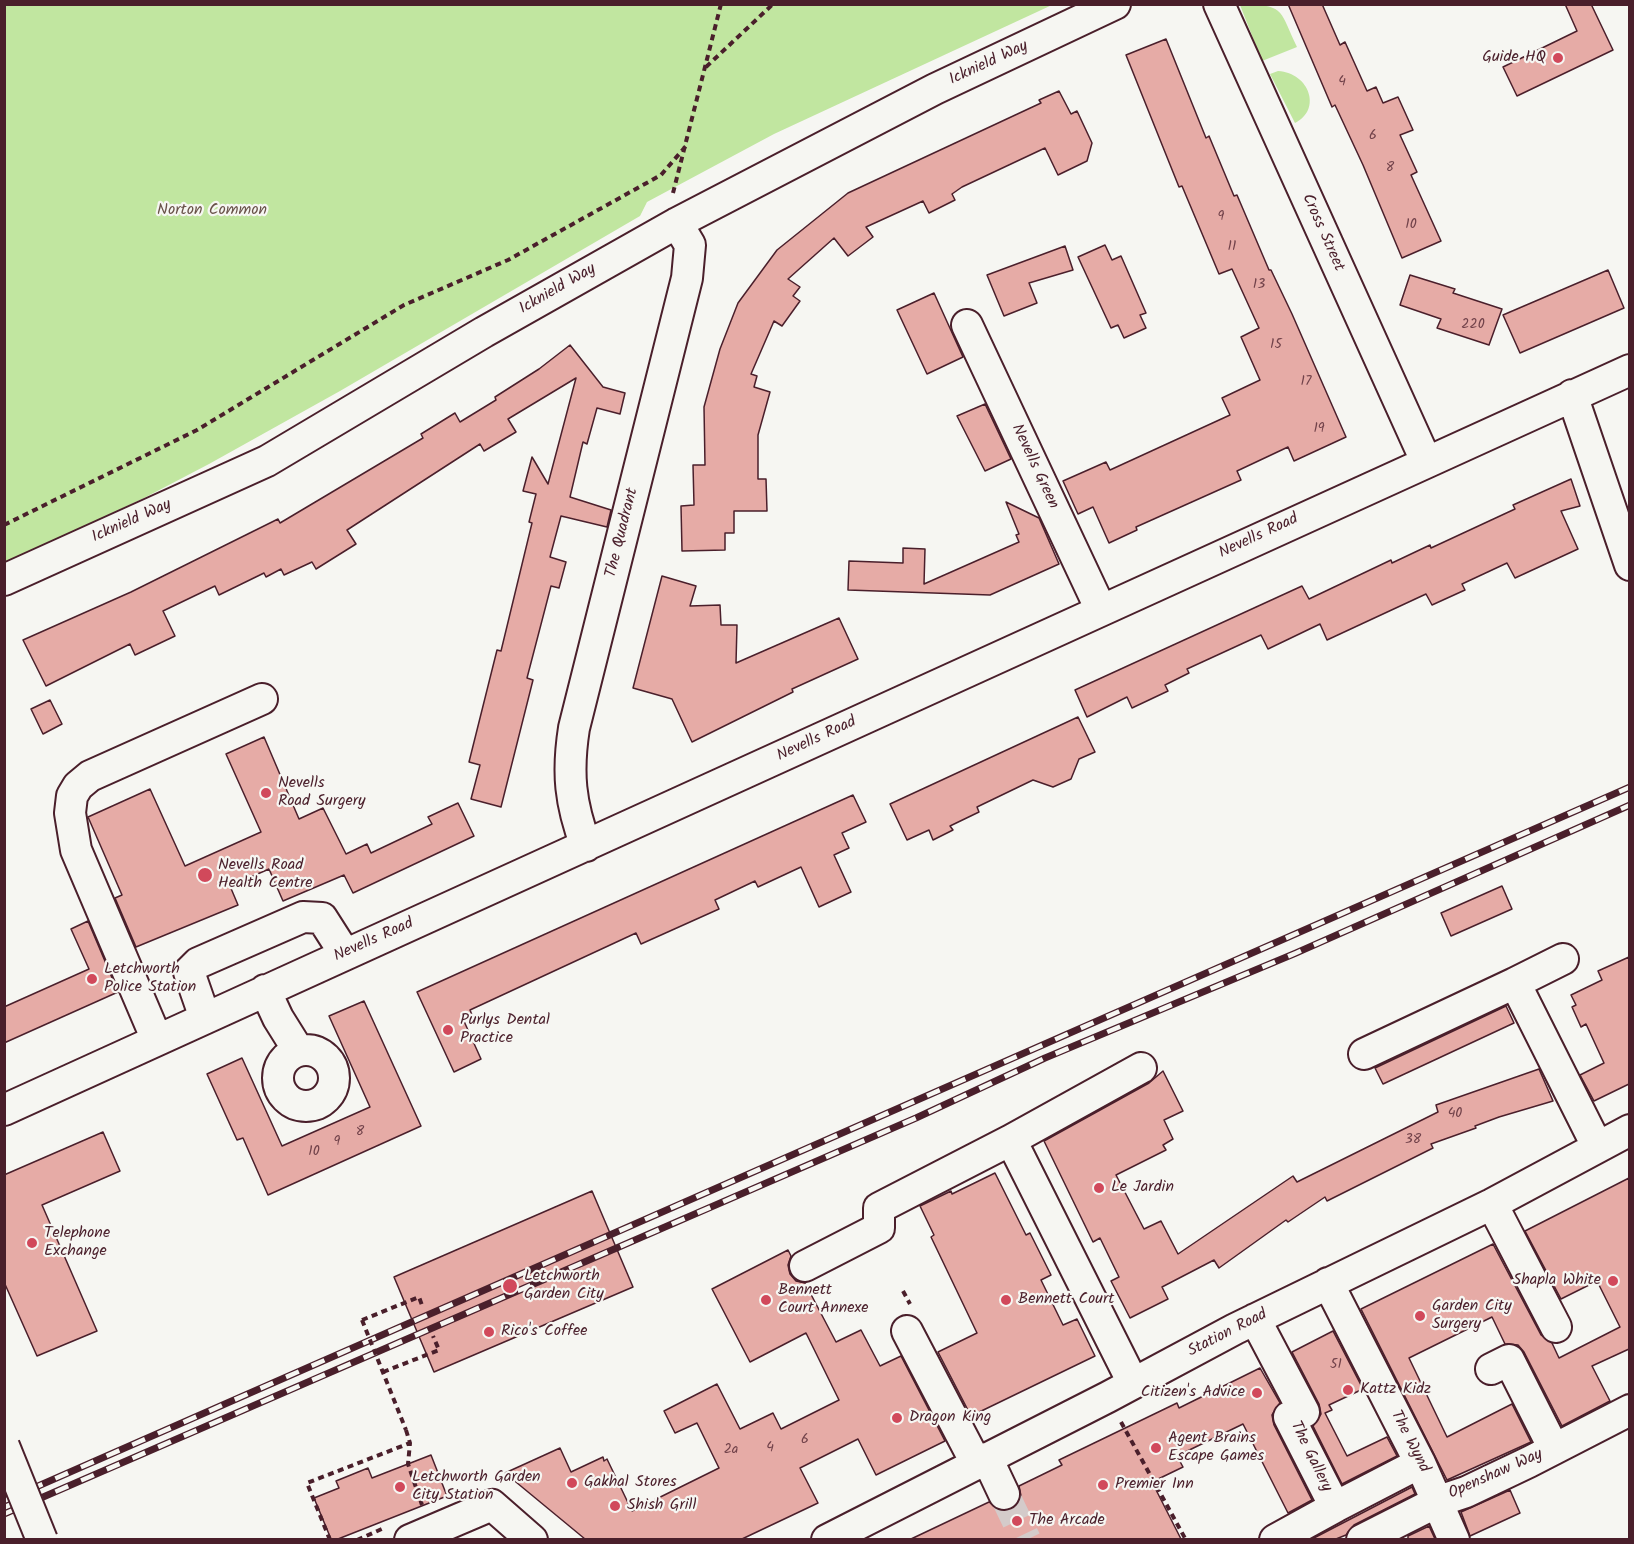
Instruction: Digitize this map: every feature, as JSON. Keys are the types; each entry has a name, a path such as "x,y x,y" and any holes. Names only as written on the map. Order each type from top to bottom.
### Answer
{"street":[{"name":"Icknield Way","path":"4,579 267,461 494,326 674,211 1115,4"},
{"name":"Cross Street","path":"1219,4 1426,461"},
{"name":"The Quadrant","path":"586,846 573,813 569,778 570,753 687,278 690,245 674,211"},
{"name":"Nevells Green","path":"967,325 1101,610"},
{"name":"Nevells Road","path":"4,1110 1629,370"},
{"path":"1572,395 1629,565"},
{"path":"157,1040 69,854 72,796 78,786 90,776 262,699"},
{"path":"205,1018 189,972 198,963 303,917 322,918 345,954"},
{"path":"1364,1054 1563,959"},
{"path":"1515,983 1597,1146"},
{"path":"265,990 278,1018 298,1050"},
{"path":"805,1266 879,1228 879,1208 1011,1140 1141,1068"},
{"name":"Station Road","path":"826,1539 875,1528 982,1461 1255,1319 1492,1204 1629,1130"},
{"path":"1011,1140 1120,1390"},
{"path":"1492,1204 1556,1327"},
{"name":"The Wynd","path":"1328,1283 1420,1463 1454,1539"},
{"name":"The Gallery","path":"1255,1319 1304,1412 1289,1417 1335,1507"},
{"path":"907,1331 982,1461 1004,1494"},
{"path":"1491,1369 1509,1360 1554,1449"},
{"name":"Openshaw Way","path":"1362,1539 1438,1501 1466,1492 1629,1410"},
{"path":"4,1446 42,1539"},
{"name":"The Gallery","path":"1275,1539 1420,1463"},
{"path":"410,1539 492,1505 532,1539"}],"path":[{"path":"674,211 686,146 721,4"},
{"path":"706,68 772,4"},
{"path":"4,525 196,430 404,305 508,260 661,175 686,146"},
{"path":"422,1505 408,1464 410,1443 406,1430 362,1320 419,1297 423,1308"},
{"path":"382,1372 439,1350 433,1336"},
{"path":"1120,1390 1152,1481 1159,1488 1186,1539"},
{"path":"330,1539 307,1483 410,1443"}],"green space":[{"name":"Norton Common","path":"5,5 1052,5 774,134 647,202 640,216 340,391 144,498 5,564"},
{"path":"1240,5 1265,6 1279,11 1297,47 1262,61"},
{"path":"1278,71 1298,78 1309,93 1308,110 1295,123 1270,74"}],"building":[{"path":"1288,4 1322,4 1340,45 1345,42 1367,91 1376,87 1383,103 1398,97 1413,130 1400,135 1417,172 1411,175 1441,241 1402,258 1363,165 1335,105 1332,107"},
{"name":"Guide HQ","path":"1565,4 1591,4 1613,50 1517,96 1503,67 1577,31"},
{"path":"1166,39 1206,138 1209,136 1234,196 1237,195 1346,437 1294,461 1288,447 1237,471 1241,480 1136,527 1137,530 1109,543 1093,507 1078,514 1063,481 1106,462 1110,470 1230,415 1222,398 1260,380 1241,337 1259,328 1232,269 1219,274 1182,186 1179,187 1126,55"},
{"path":"1059,91 1071,114 1077,111 1092,143 1087,161 1058,175 1045,148 962,187 952,194 955,200 929,213 923,201 866,227 873,237 848,256 834,238 788,279 800,287 793,296 800,301 782,326 774,321 751,374 757,376 754,387 770,392 758,435 758,479 766,479 767,511 734,511 734,533 725,533 725,550 682,551 681,506 694,505 693,465 705,465 704,407 720,349 738,303 777,250 848,193 1041,103 1039,100"},
{"path":"1105,245 1112,260 1121,256 1146,313 1140,315 1146,328 1124,338 1118,325 1111,328 1078,257"},
{"path":"1065,246 1073,270 1029,283 1037,303 1004,316 987,275"},
{"path":"1608,270 1624,308 1520,353 1503,315"},
{"path":"1410,275 1455,289 1453,293 1502,309 1489,345 1437,328 1441,319 1400,305"},
{"path":"934,293 963,357 927,374 897,310"},
{"path":"570,345 603,387 625,393 620,414 597,408 587,444 583,442 570,497 611,510 607,527 561,516 550,557 566,562 559,588 551,586 527,678 533,680 501,807 471,799 480,765 469,762 497,650 501,651 532,523 529,522 536,494 523,491 532,457 548,484 576,378 508,419 516,432 484,451 480,444 347,530 356,544 316,569 312,562 284,575 281,569 266,577 264,573 219,595 215,586 163,611 175,636 135,655 130,644 46,686 23,640 131,592 278,519 280,523 423,438 421,434 455,413 460,422 496,400 495,397 539,369"},
{"path":"985,404 1011,459 985,471 957,416"},
{"path":"1571,479 1580,506 1561,511 1578,549 1515,578 1507,563 1462,584 1465,590 1432,605 1426,594 1327,640 1320,624 1268,649 1261,635 1187,669 1189,673 1165,685 1168,691 1132,708 1127,697 1087,717 1075,690 1302,586 1309,599 1391,560 1392,563 1430,545 1431,548 1515,509 1513,505"},
{"path":"1006,502 1039,518 1059,564 990,595 848,590 849,561 903,563 903,548 925,549 924,584 1019,542 1016,535 1019,534"},
{"path":"662,576 696,586 690,606 720,605 721,625 737,625 736,663 839,618 858,659 792,689 793,692 692,742 672,699 633,688"},
{"path":"50,700 62,724 43,734 31,709"},
{"path":"1078,717 1095,752 1079,759 1071,779 1053,787 1033,780 977,807 979,812 950,826 953,830 933,840 929,830 907,840 890,804"},
{"path":"264,737 299,819 323,808 346,854 367,844 371,853 432,824 428,817 458,803 474,836 353,893 344,875 283,901 269,869 230,886 238,905 136,947 115,898 122,895 88,817 150,789 185,866 261,832 226,754"},
{"path":"853,795 866,822 842,833 849,848 834,855 851,892 819,907 801,867 758,887 755,881 715,900 719,909 641,944 636,933 470,1010 472,1015 463,1019 481,1059 454,1072 417,992"},
{"path":"1502,886 1512,909 1451,936 1441,913"},
{"name":"Letchworth Police Station","path":"88,921 118,992 4,1043 4,1007 89,969 71,929"},
{"path":"1629,957 1629,1084 1594,1101 1580,1075 1604,1063 1586,1024 1581,1027 1572,1007 1576,1005 1571,995 1602,980 1598,971"},
{"path":"364,1001 421,1126 268,1195 243,1138 237,1140 207,1074 242,1058 282,1146 370,1107 329,1016"},
{"path":"1506,1006 1514,1023 1383,1084 1375,1068"},
{"path":"1539,1069 1553,1101 1499,1117 1431,1144 1433,1148 1327,1201 1325,1197 1288,1222 1286,1220 1219,1268 1214,1260 1162,1287 1168,1299 1130,1318 1111,1281 1119,1277 1100,1238 1093,1242 1044,1141 1149,1083 1163,1071 1183,1111 1164,1120 1173,1139 1163,1145 1166,1150 1116,1175 1144,1229 1161,1221 1178,1254 1293,1176 1297,1182 1438,1112 1436,1105"},
{"name":"Telephone Exchange","path":"103,1132 120,1171 42,1205 97,1331 37,1356 4,1282 4,1175"},
{"name":"Bennett Court","path":"995,1173 1026,1235 1030,1233 1051,1275 1041,1280 1063,1325 1077,1319 1095,1356 971,1416 938,1352 977,1333 931,1237 934,1235 920,1206 951,1191 952,1194"},
{"path":"1629,1178 1629,1349 1592,1366 1610,1401 1562,1426 1524,1352 1518,1345 1505,1344 1492,1317 1409,1358 1447,1437 1512,1404 1531,1442 1447,1480 1361,1309 1493,1244 1541,1335 1552,1343 1559,1358 1620,1327 1597,1281 1561,1299 1525,1231"},
{"path":"592,1191 633,1287 434,1372 394,1277"},
{"path":"788,1250 791,1256 788,1265 790,1274 796,1281 805,1283 836,1342 861,1330 880,1366 901,1356 945,1441 876,1475 858,1439 800,1468 818,1503 742,1539 585,1539 505,1473 560,1448 571,1472 603,1457 604,1461 607,1459 632,1511 719,1468 697,1423 675,1433 664,1411 717,1384 740,1429 773,1413 781,1429 839,1400 806,1333 750,1362 712,1289"},
{"path":"1333,1331 1363,1389 1329,1405 1332,1410 1325,1413 1347,1456 1387,1437 1397,1456 1342,1484 1313,1426 1321,1414 1319,1404 1292,1352"},
{"path":"1260,1368 1280,1403 1272,1415 1274,1425 1312,1500 1288,1513 1243,1424 1177,1456 1183,1467 1152,1482 1181,1539 911,1539 989,1502 1002,1511 1012,1509 1021,1496 1019,1486 1062,1465 1059,1460 1177,1403 1179,1408"},
{"name":"Letchworth Garden City Station","path":"431,1455 447,1496 338,1539 331,1539 314,1498 339,1488 336,1481 368,1468 372,1478"},
{"path":"1412,1487 1415,1494 1354,1525 1346,1535 1336,1539 1312,1539"},
{"path":"1510,1490 1520,1513 1470,1536 1461,1512"},
{"path":"1429,1526 1435,1539 1408,1539 1408,1536"}],"tunnel":[{"path":"1004,1494 1026,1540"}],"railway":[{"path":"4,1501 1630,787"},
{"path":"4,1514 916,1118 1045,1058 1296,953 1630,805"}],"place":[{"name":"Guide HQ","path":"1558,58"},
{"name":"Nevells Road Surgery","path":"266,793"},
{"name":"Nevells Road Health Centre","path":"205,875"},
{"name":"Letchworth Police Station","path":"92,979"},
{"name":"Purlys Dental Practice","path":"448,1030"},
{"name":"Le Jardin","path":"1099,1188"},
{"name":"Telephone Exchange","path":"32,1243"},
{"name":"Shapla White","path":"1613,1281"},
{"name":"Letchworth Garden City","path":"510,1286"},
{"name":"Bennett Court Annexe","path":"766,1300"},
{"name":"Bennett Court","path":"1006,1300"},
{"name":"Garden City Surgery","path":"1420,1316"},
{"name":"Rico's Coffee","path":"489,1332"},
{"name":"Kattz Kidz","path":"1348,1390"},
{"name":"Citizen's Advice","path":"1257,1393"},
{"name":"Dragon King","path":"897,1418"},
{"name":"Agent Brains Escape Games","path":"1156,1448"},
{"name":"Gakhal Stores","path":"572,1483"},
{"name":"Premier Inn","path":"1103,1485"},
{"name":"Letchworth Garden City Station","path":"400,1487"},
{"name":"Shish Grill","path":"615,1506"},
{"name":"The Arcade","path":"1017,1521"}]}
